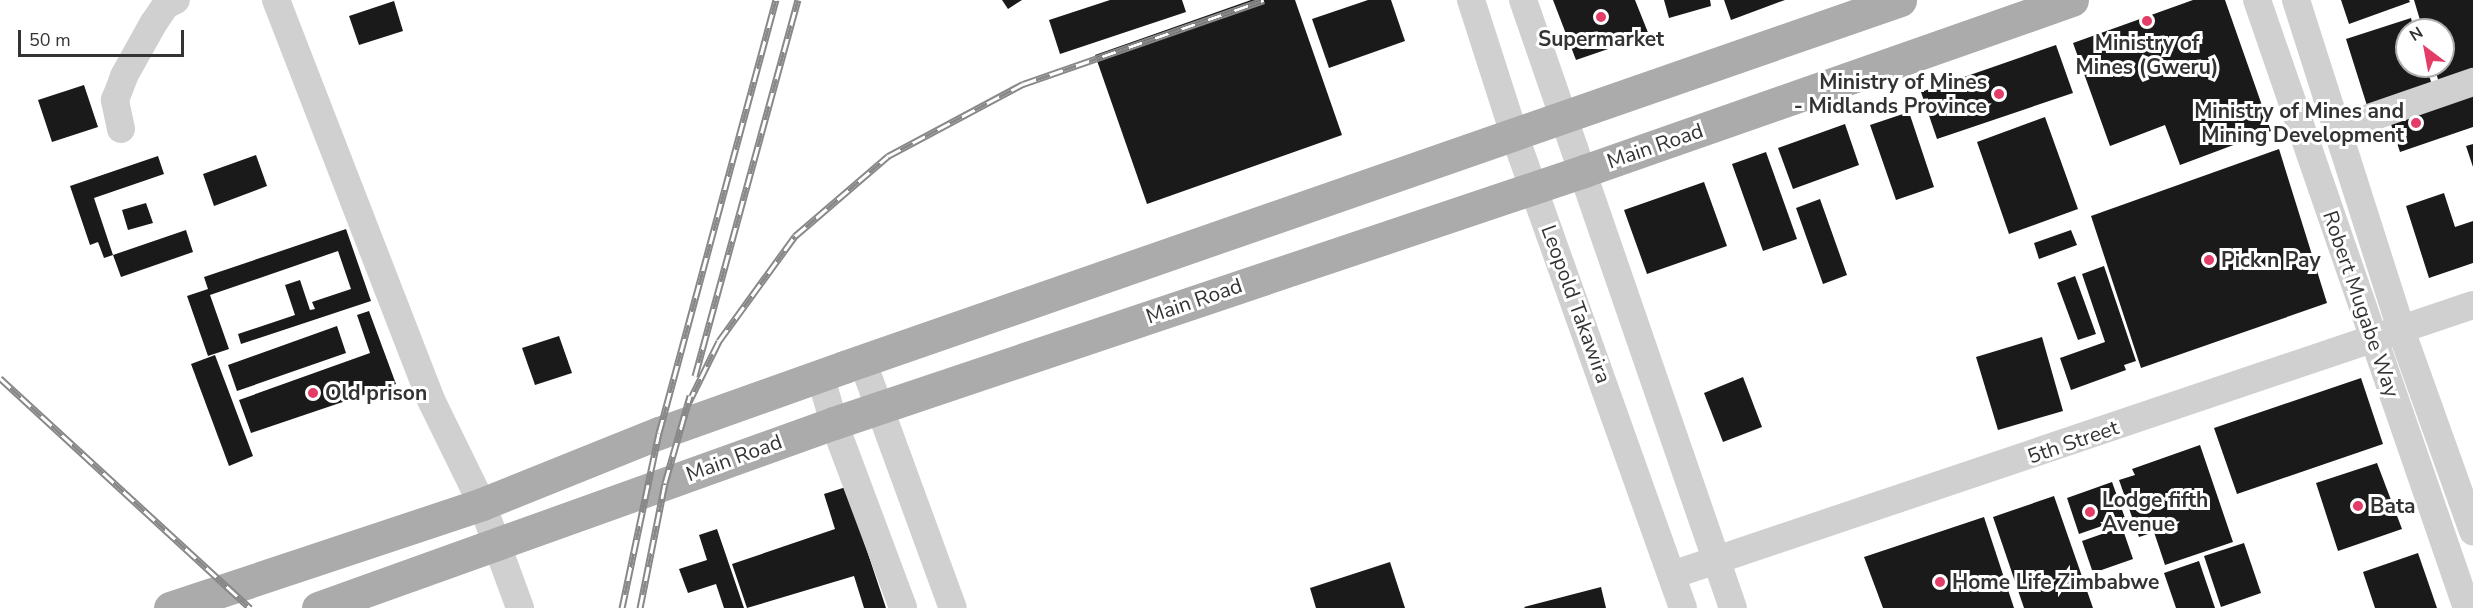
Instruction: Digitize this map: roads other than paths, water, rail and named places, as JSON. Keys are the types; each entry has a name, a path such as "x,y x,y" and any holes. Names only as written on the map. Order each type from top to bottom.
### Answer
{"main road":[{"path":"170,608 482,504 659,433 861,360 1161,259 1900,0"},
{"name":"Main Road","path":"318,608 834,423 1584,171 2072,0"},
{"path":"1161,259 1173,308"}],"street":[{"path":"121,129 115,100 124,76 166,5 176,0"},
{"path":"276,0 432,402 482,504 499,544 520,608"},
{"name":"Leopold Takawira","path":"1471,0 1514,134 1683,608"},
{"path":"1523,0 1584,171 1733,608"},
{"name":"Robert Mugabe Way","path":"2257,0 2467,608"},
{"name":"Robert Mugabe Way","path":"2296,0 2401,330 2473,531"},
{"path":"2337,129 2473,82"},
{"name":"5th Street","path":"1672,575 1717,562 2473,305"},
{"path":"861,360 953,608"},
{"path":"820,375 834,423 903,608"}],"railway":[{"path":"622,608 659,433 776,0"},
{"path":"695,376 798,0"},
{"path":"688,404 719,341 795,236 888,156 1023,84 1264,0"},
{"path":"0,378 250,608"},
{"path":"640,608 665,483 690,396"}],"place":[{"name":"Supermarket","path":"1601,17"},
{"name":"Ministry of Mines (Gweru)","path":"2147,21"},
{"name":"Ministry of Mines - Midlands Province","path":"1999,94"},
{"name":"Ministry of Mines and Mining Development","path":"2416,123"},
{"name":"Pick n Pay","path":"2209,260"},
{"name":"Old prison","path":"313,393"},
{"name":"Bata","path":"2358,506"},
{"name":"Lodge fifth Avenue","path":"2090,512"},
{"name":"Home Life Zimbabwe","path":"1940,582"}]}
